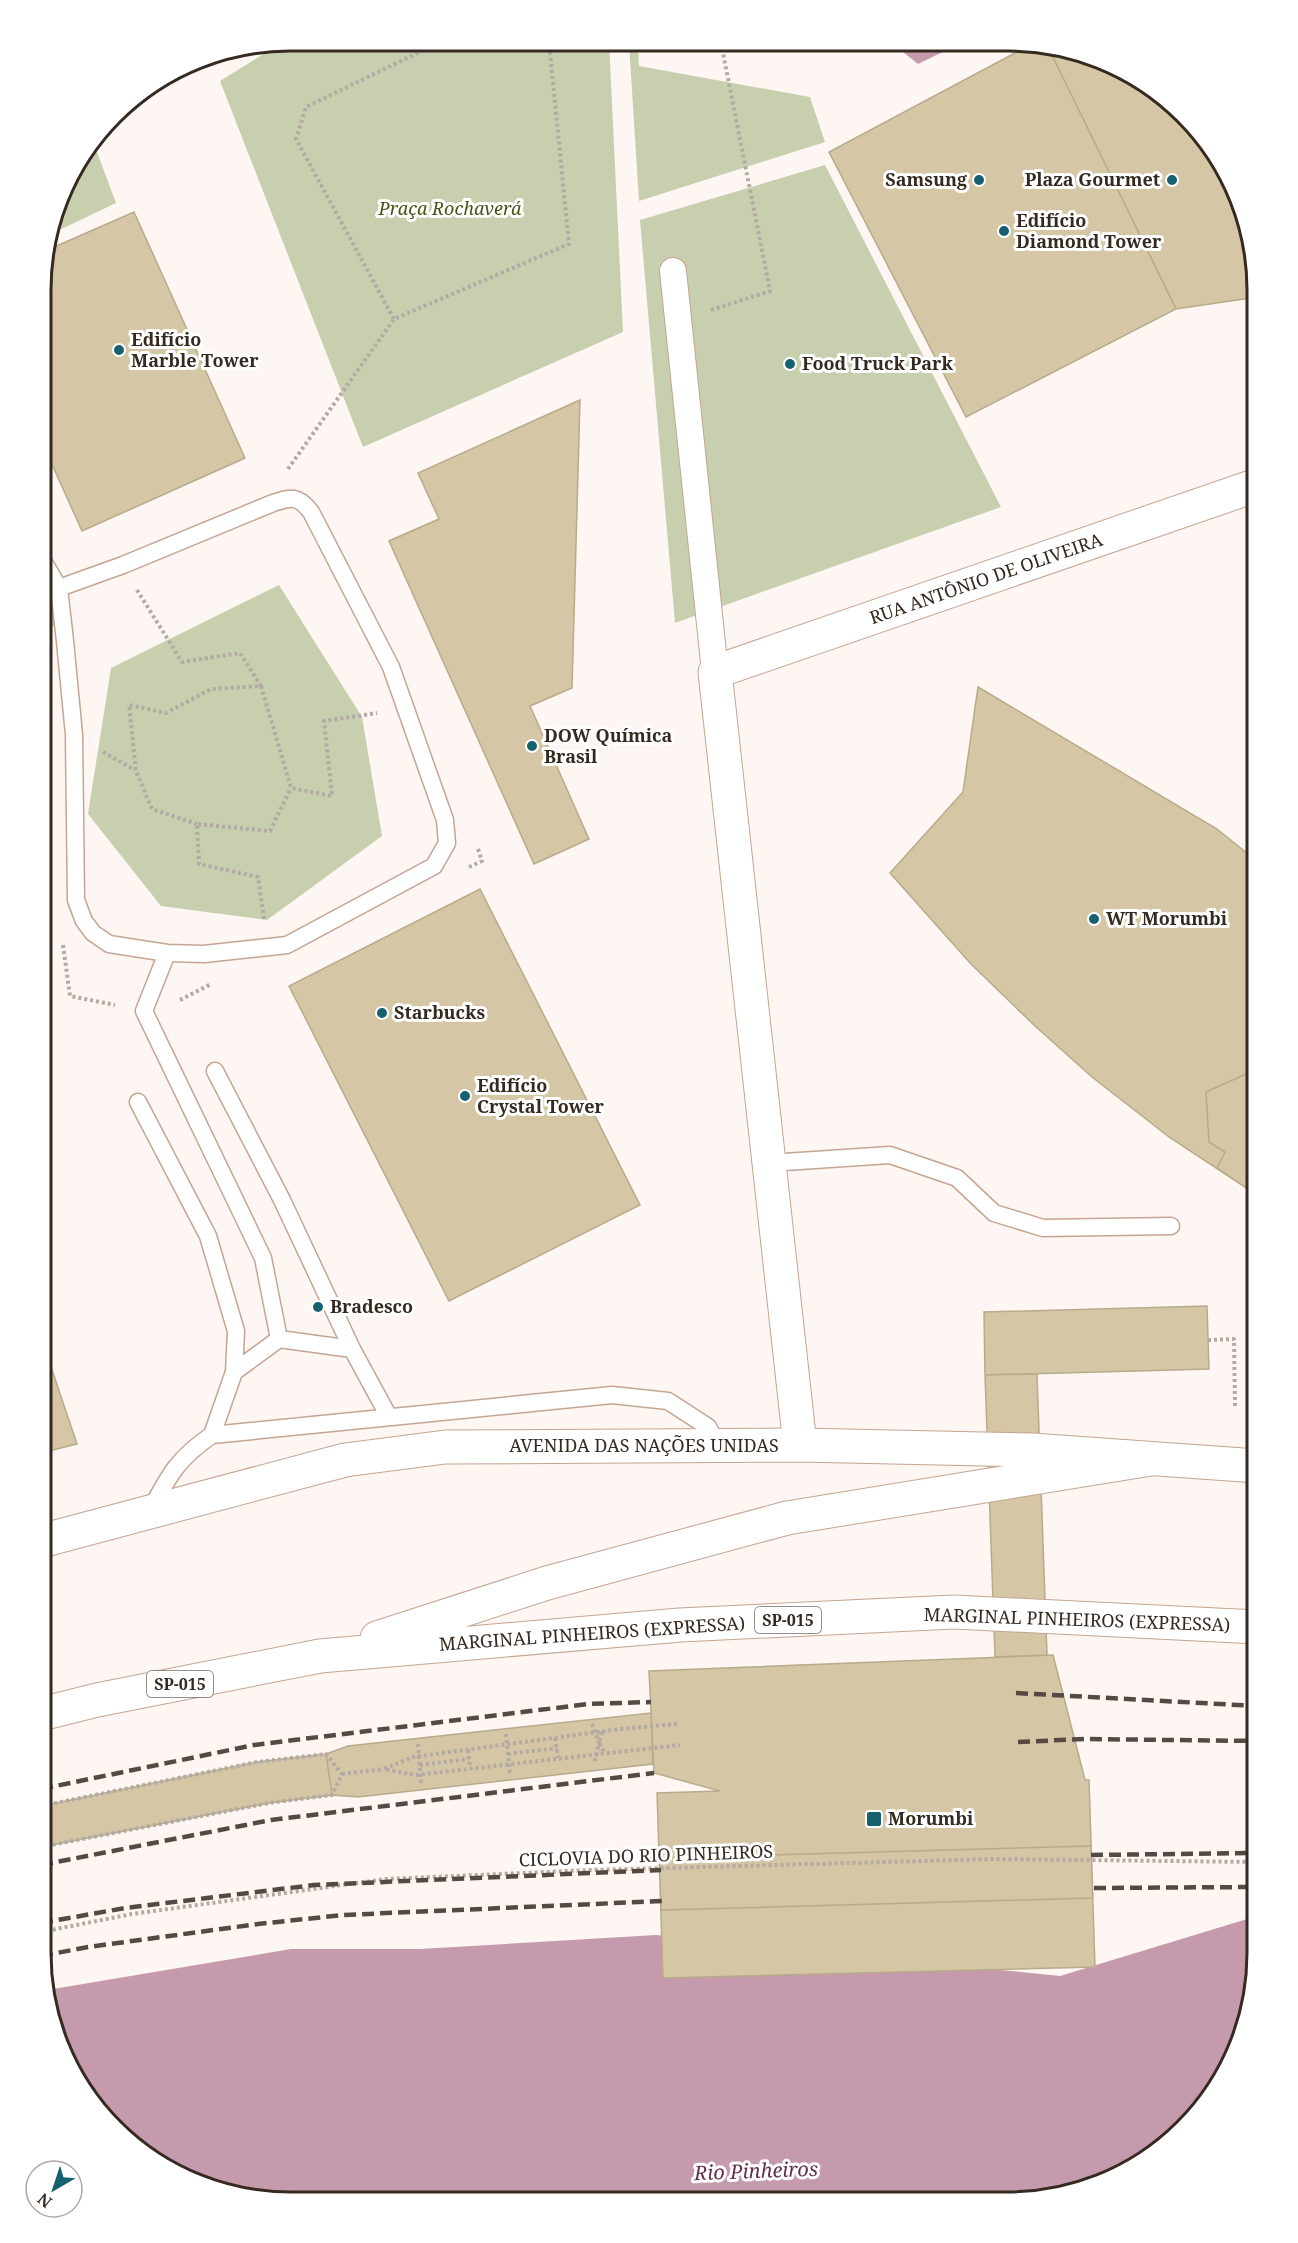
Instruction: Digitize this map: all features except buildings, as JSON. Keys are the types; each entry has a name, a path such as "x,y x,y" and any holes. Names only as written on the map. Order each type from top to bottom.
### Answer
{"main road":[{"name":"RUA ANTÔNIO DE OLIVEIRA","path":"715,672 1247,488"},
{"path":"715,672 800,1445"},
{"name":"AVENIDA DAS NAÇÕES UNIDAS","path":"51,1538 345,1460 445,1447 800,1445 1032,1450 1247,1465"},
{"path":"320,1656 547,1583 787,1518 1151,1459"},
{"name":"MARGINAL PINHEIROS (EXPRESSA)","path":"51,1712 97,1700 320,1656 680,1625 954,1612 1247,1627"}],"street":[{"path":"674,271 677,321 715,672"}],"lane":[{"path":"51,574 59,588 74,735 76,900 84,921 93,933 109,944 167,953 204,954 286,945 434,866 447,843 445,820 391,667 311,512 303,502 288,498 123,566 59,588"},
{"path":"167,953 144,1011 263,1258 279,1339"},
{"path":"215,1071 282,1200 352,1349 389,1417"},
{"path":"138,1102 208,1236 236,1331 234,1372 212,1435"},
{"path":"769,1163 890,1155 957,1178 994,1213 1043,1228 1170,1226"},
{"path":"234,1372 279,1339 352,1349"},
{"path":"150,1512 168,1477 190,1450 212,1435 612,1395 668,1401 708,1427 718,1445"}],"path":[{"path":"394,319 296,139 306,107 421,51"},
{"path":"261,508 394,319 569,244 550,51"},
{"path":"677,321 770,291 723,51"},
{"path":"123,566 182,662 240,653 261,686 291,789 270,831 197,824 152,809 136,771 129,705 166,713 211,689 261,686"},
{"path":"291,789 332,796 324,721 406,709"},
{"path":"197,824 199,864 258,877 268,946"},
{"path":"461,871 482,861 475,839"},
{"path":"62,938 70,996 144,1011 171,1005 213,983"},
{"path":"1208,1340 1234,1340 1235,1406"},
{"path":"592,1724 604,1752"},
{"path":"342,1774 384,1769 413,1757 677,1724"},
{"path":"594,1764 602,1732"},
{"path":"506,1734 510,1774"},
{"path":"555,1738 558,1758"},
{"path":"418,1744 421,1784"},
{"path":"384,1769 415,1775 680,1745"},
{"path":"508,1754 557,1748"},
{"path":"468,1750 470,1768"},
{"path":"51,1804 257,1762 326,1754 342,1774"},
{"path":"420,1765 469,1759"},
{"path":"51,1845 269,1803 332,1795 342,1774"},
{"name":"CICLOVIA DO RIO PINHEIROS","path":"51,1930 132,1914 386,1879 604,1870 994,1859 1247,1862"}],"green space":[{"name":"Praça Rochaverá","path":"609,51 623,332 363,447 220,81 266,53"},
{"path":"630,51 638,51 639,66 810,97 825,142 639,201"},
{"path":"96,150 116,203 59,230 76,184"},
{"name":"Food Truck Park","path":"825,165 1001,507 675,623 640,220"},
{"path":"279,585 362,717 382,836 267,920 161,906 88,814 111,668"},
{"path":"51,586 66,620 51,627"}],"water":[{"path":"902,51 945,51 918,64"},
{"name":"Rio Pinheiros","path":"1247,1919 1245,1984 1239,2015 1222,2059 1207,2086 1188,2111 1166,2133 1141,2152 1099,2174 1070,2184 1039,2190 1008,2192 290,2192 259,2190 228,2184 199,2174 157,2152 132,2133 110,2111 91,2086 69,2044 59,2015 54,1989 291,1949 420,1949 656,1935 1060,1976"}],"railway":[{"path":"1016,1693 1247,1705"},
{"path":"51,1787 254,1745 588,1704 651,1702"},
{"path":"1018,1742 1084,1739 1247,1741"},
{"path":"51,1863 271,1820 654,1773"},
{"path":"1091,1855 1247,1853"},
{"path":"51,1921 125,1908 314,1885 661,1870"},
{"path":"1094,1888 1247,1887"},
{"path":"51,1954 258,1924 343,1915 662,1901"}],"place":[{"name":"Samsung","path":"979,180"},
{"name":"Plaza Gourmet","path":"1172,180"},
{"name":"Edifício Diamond Tower","path":"1004,231"},
{"name":"Edifício Marble Tower","path":"119,350"},
{"name":"Food Truck Park","path":"790,364"},
{"name":"DOW Química Brasil","path":"532,746"},
{"name":"WT Morumbi","path":"1094,919"},
{"name":"Starbucks","path":"382,1013"},
{"name":"Edifício Crystal Tower","path":"465,1096"},
{"name":"Bradesco","path":"318,1307"},
{"name":"Morumbi","path":"874,1819"}]}
